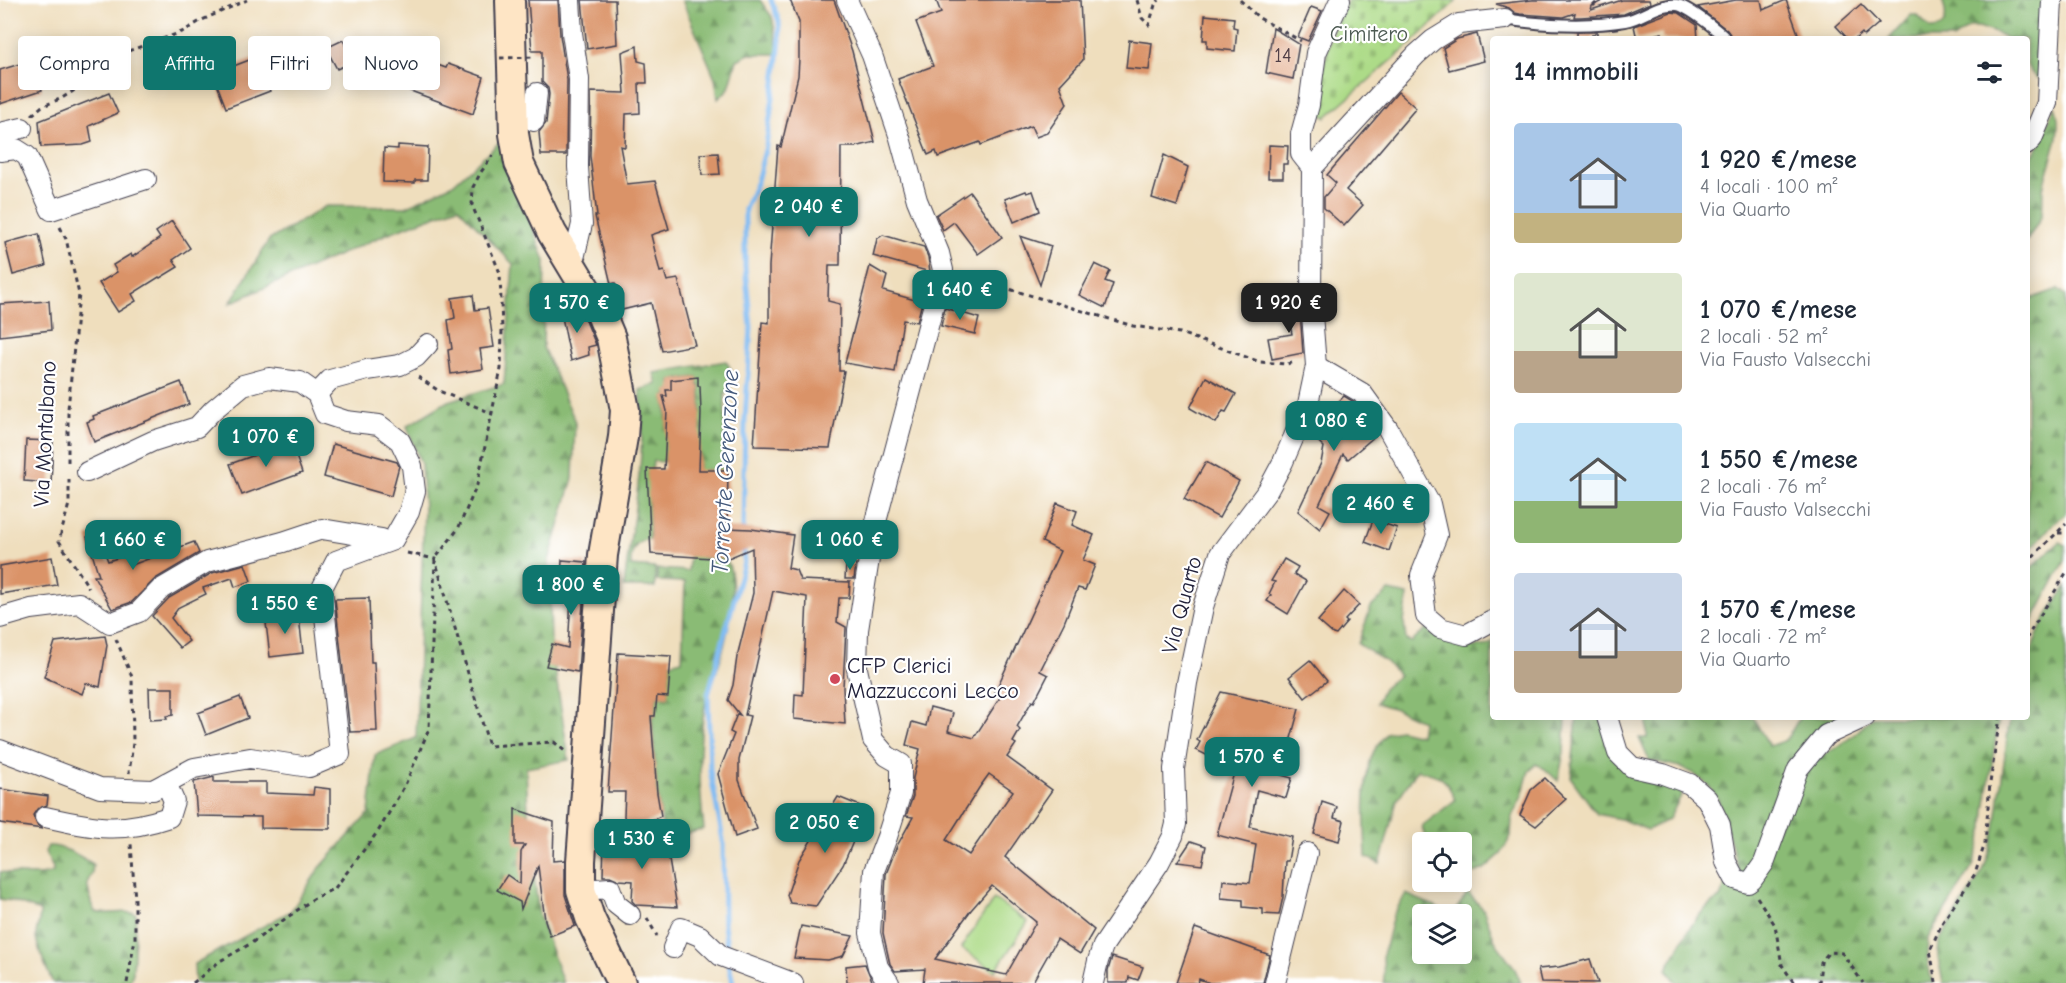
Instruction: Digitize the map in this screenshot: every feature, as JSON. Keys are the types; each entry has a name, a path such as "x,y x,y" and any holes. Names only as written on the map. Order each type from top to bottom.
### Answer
{"main road":[{"path":"510,0 514,134 517,156 539,208 601,314 611,338 625,410 623,437 603,555 582,832 581,890 590,918 621,983"}],"street":[{"path":"570,0 579,79 578,167 582,224 572,267"},
{"path":"847,0 872,55 900,138 917,200 939,253 943,270 873,533 858,630 857,669 873,740 887,756 901,764 901,793 874,871 870,933 878,966 889,983"},
{"name":"Via Quarto","path":"1093,983 1103,946 1159,863 1173,836 1176,824 1174,769 1187,683 1203,607 1220,554 1268,490 1308,404 1316,356 1311,301 1312,168 1301,154 1301,134 1309,105 1316,53 1340,0"},
{"path":"2030,141 2047,103 2052,0"},
{"path":"1312,168 1408,63 1433,40 1459,24 1505,19"},
{"path":"534,122 537,93"},
{"path":"0,133 22,128"},
{"path":"0,151 16,149 27,156 51,210 146,179"},
{"path":"317,394 330,380 367,369 400,365 416,357 428,344"},
{"path":"1316,356 1362,393 1388,429 1430,504 1437,535 1421,575 1426,616 1440,628 1466,635 1490,622"},
{"path":"0,750 100,788 153,790 194,768 250,758 309,767 340,754 322,588 336,561 393,540 408,512 415,491 412,465 400,441 393,435 379,425 346,421 326,414 317,394 300,382 269,378 243,385 197,427 153,441 87,472"},
{"path":"0,618 31,609 78,603 110,623 139,612 161,589 207,562 322,529 382,538 381,544"},
{"path":"1608,720 1618,753 1632,767 1663,774 1690,784 1707,799 1720,825 1726,862 1735,879 1748,883 1764,863 1798,769 1826,735 1858,720"},
{"path":"45,817 111,829 144,825 169,817 174,801 166,783"},
{"path":"1275,983 1307,853"},
{"path":"581,890 610,888 616,904 630,915"},
{"path":"673,948 681,928 700,936 728,959 794,983"}],"lane":[{"path":"1505,19 1525,23 1607,23 1627,21 1662,6 1679,4 1723,36"}],"path":[{"path":"22,128 26,119 86,83 120,54 182,32 202,20 247,0"},
{"path":"1137,0 1142,18 1149,25 1155,5 1159,0"},
{"path":"1240,0 1259,18 1316,53"},
{"path":"1593,6 1599,0"},
{"path":"500,58 536,57 537,93"},
{"path":"193,983 220,961 250,944 313,899 335,888 379,830 400,794 429,729 435,559 458,529 477,485 501,369 500,273 472,205 473,187 493,155"},
{"name":"Via Montalbano","path":"51,210 66,239 79,294 68,409 69,504 59,541 93,594"},
{"path":"943,270 1133,326 1180,333 1260,362 1299,362 1316,356"},
{"path":"400,365 439,391 491,413"},
{"path":"2030,558 2066,524"},
{"path":"2058,533 2066,533"},
{"path":"381,544 435,559"},
{"path":"435,559 489,746 554,742 570,756"},
{"path":"2030,632 2066,573"},
{"path":"110,623 132,677 133,743 126,789"},
{"path":"1936,983 1930,950 1942,923 1975,874 1985,843 1990,783 2000,720"},
{"path":"127,983 135,939 130,827"},
{"path":"1748,883 1775,925 1782,965 1794,983"},
{"path":"630,915 633,910 649,920 658,937 673,948"},
{"path":"1819,983 1821,962 1829,952 1842,953 1863,983"}],"green space":[{"path":"682,0 760,0 772,17 779,54 749,54 737,60 729,88 718,99 715,78"},
{"name":"Cimitero","path":"1348,0 1457,0 1411,44 1326,117 1313,110 1332,32"},
{"path":"1942,0 2044,0 2040,33 2040,79 2030,71 2030,36 2002,36 1979,27 1970,27 1957,36 1892,36 1911,15 1917,15 1931,29 1937,28 1944,23 1945,10"},
{"path":"2055,106 2058,127 2055,148 2043,189 2042,214 2030,236 2030,160 2040,143"},
{"path":"501,141 545,261 543,347 575,421 573,478 549,560 551,644 569,760 526,768 529,836 539,915 563,983 195,983 194,964 291,911 319,869 369,813 375,755 416,738 424,508 421,464 407,426 448,401 504,384 513,264 458,207 389,233 230,303 269,240 326,206 406,207 453,184"},
{"path":"2058,289 2066,295 2066,514 2053,524 2030,550 2030,299"},
{"path":"726,361 733,373 734,381 725,394 724,470 705,470 703,558 726,559 731,571 732,600 723,649 702,721 700,768 704,829 665,840 657,793 652,716 655,716 657,696 667,697 670,663 682,660 685,582 657,581 657,569 688,571 699,480 700,386 698,386 697,377 671,380 671,390 667,391 667,396 665,396 667,427 665,462 653,461 649,505 650,539 634,548 631,561 631,566 655,568 655,587 624,587 640,464 642,414 640,390 657,384 654,373"},
{"path":"2060,542 2066,545 2065,561 2030,626 2030,568"},
{"path":"2066,586 2066,983 1943,983 1938,957 1939,941 1983,871 1990,850 1995,829 2010,720 2030,720 2030,654 2043,622"},
{"path":"1389,591 1408,595 1404,622 1406,640 1412,642 1427,628 1437,637 1461,645 1478,647 1490,644 1490,720 1566,720 1564,752 1558,781 1536,764 1529,771 1522,796 1512,817 1511,836 1501,854 1484,869 1472,874 1472,832 1424,832 1422,826 1455,800 1441,778 1417,770 1397,800 1380,864 1366,857 1365,790 1373,753 1386,733 1400,730 1420,735 1422,721 1376,703 1383,689 1399,675 1385,661 1358,644 1371,607"},
{"path":"1577,720 1602,720 1613,754 1684,790 1669,819 1648,830 1620,819 1597,814 1571,778"},
{"path":"1647,720 1755,720 1769,746 1786,740 1798,720 1854,720 1820,744 1761,856 1741,878 1718,799 1708,785 1694,774 1680,767 1649,760 1639,738 1647,738"},
{"path":"1869,720 1999,720 1984,828 1973,866 1928,938 1927,958 1932,983 1677,983 1667,969 1695,920 1720,898 1727,880 1747,891 1808,766 1861,729"},
{"path":"48,846 66,849 93,864 87,883 95,912 136,914 133,973 129,983 53,983 37,940 40,911 0,899 0,872 35,875 53,872 45,852"},
{"path":"1468,893 1483,909 1496,943 1514,967 1521,983 1384,983 1383,955 1393,915 1406,894 1429,904 1412,904 1412,964 1472,964 1472,904 1460,904"},
{"path":"994,899 1028,922 995,971 961,948"}],"building":[{"path":"528,0 558,0 560,35 567,80 566,155 541,155 539,132 546,123 549,94 548,88 542,82 542,51 532,51"},
{"path":"582,0 615,0 617,44 587,49"},
{"path":"790,0 834,0 852,51 875,142 855,147 841,147 840,265 829,265 828,301 840,304 839,371 844,371 830,448 754,446 762,322 769,323 769,266 778,146 781,147 798,76 799,22"},
{"path":"936,0 1080,0 1083,60 1060,85 1067,104 1047,133 1036,137 1031,126 981,145 980,142 938,157 936,151 928,155 898,79 933,66 916,22 941,13"},
{"path":"1532,0 1604,0 1592,6 1591,10 1622,0 1649,0 1650,3 1624,14 1581,17 1574,17 1575,13 1563,17 1520,14 1496,4"},
{"path":"1736,0 1761,0 1763,10 1786,0 1799,36 1731,36 1727,30 1698,7"},
{"path":"1861,4 1879,23 1864,36 1862,33 1858,36 1845,36 1836,26"},
{"path":"1311,7 1322,11 1308,41 1298,37"},
{"path":"1671,12 1679,13 1697,25 1698,36 1662,36 1662,33 1636,36 1634,26"},
{"path":"1205,15 1234,18 1233,27 1237,28 1235,51 1207,48 1207,40 1203,40"},
{"path":"1273,28 1299,44 1293,79 1266,73"},
{"path":"1577,32 1597,32 1597,35 1592,36 1577,36"},
{"path":"1477,34 1484,61 1449,70 1443,48 1457,39"},
{"path":"343,40 343,66 337,69 331,58 331,46"},
{"path":"1129,40 1152,43 1149,70 1126,68"},
{"path":"637,46 638,61 646,63 647,83 639,83 640,113 626,114 625,147 620,146 627,184 655,181 669,229 651,235 660,272 664,271 667,281 678,279 695,345 662,351 651,303 622,310 615,283 611,284 595,216 597,216 590,156 591,92 625,93 622,52"},
{"path":"248,60 248,90 270,91 226,108 219,90 236,90 236,65"},
{"path":"448,64 484,77 473,114 408,90 440,90 440,66 446,68"},
{"path":"18,65 18,90 42,90 0,104 0,70"},
{"path":"1398,92 1416,108 1346,190 1363,205 1344,226 1324,208 1324,197 1336,183 1327,175"},
{"path":"109,93 118,113 89,126 92,142 83,145 41,147 39,121"},
{"path":"398,145 428,147 427,180 415,180 415,183 383,182 384,148 398,149"},
{"path":"1269,145 1288,146 1287,164 1283,164 1283,178 1268,178"},
{"path":"718,153 720,174 702,175 700,154"},
{"path":"1164,155 1188,167 1177,206 1152,198"},
{"path":"1026,191 1027,193 1033,191 1040,211 1014,222 1005,199"},
{"path":"970,192 1002,237 978,254 954,222 943,230 936,215"},
{"path":"172,221 190,248 173,260 178,267 132,294 136,301 118,312 99,283 117,272 113,265 131,254 132,257 160,238 156,232"},
{"path":"39,234 46,266 13,275 5,243"},
{"path":"883,235 924,247 930,272 873,256 877,239"},
{"path":"1020,236 1051,246 1040,285"},
{"path":"1095,264 1110,271 1105,281 1113,284 1105,308 1079,295"},
{"path":"870,266 887,276 883,291 922,302 917,322 903,320 895,372 845,363"},
{"path":"473,295 475,310 488,308 494,347 480,349 483,369 451,374 448,350 452,349 448,320 455,318 452,298"},
{"path":"1299,298 1303,353 1272,359 1268,338 1292,334 1285,301"},
{"path":"49,301 51,330 0,336 0,304"},
{"path":"945,308 979,318 975,334 941,326"},
{"path":"579,309 596,345 588,347 589,355 571,361 561,312"},
{"path":"698,377 701,413 699,470 728,470 727,528 793,535 788,568 796,570 800,580 850,582 849,598 839,598 837,622 846,627 843,688 845,724 794,719 795,694 803,695 807,597 773,591 745,715 750,716 739,760 739,780 757,829 735,837 718,774 734,734 730,732 737,714 740,715 728,700 753,593 752,548 726,559 651,554 647,469 664,469 667,411 663,396 667,396 666,390 671,390 671,380"},
{"path":"1206,377 1236,394 1226,412 1223,411 1216,423 1190,408"},
{"path":"181,382 189,404 94,442 87,422 94,419 93,416"},
{"path":"1344,396 1354,402 1368,422 1364,426 1375,436 1348,459 1343,454 1319,505 1330,511 1320,529 1298,511 1321,463 1324,447 1309,433"},
{"path":"26,440 53,441 51,483 24,481"},
{"path":"291,442 302,473 242,495 230,464"},
{"path":"333,444 397,462 399,466 391,496 324,477"},
{"path":"1206,462 1239,481 1219,518 1184,499"},
{"path":"1057,503 1077,511 1072,525 1094,535 1083,560 1095,565 1085,590 1078,588 1064,623 1040,671 1048,675 1034,702 1032,701 1017,727 1020,730 1013,742 1016,744 1007,757 1052,790 1005,857 1094,930 1080,954 1057,939 1032,983 923,983 925,969 895,971 890,964 883,933 886,874 897,846 913,817 906,816 913,796 913,778 920,749 906,745 912,722 926,726 930,707 953,713 948,731 974,738 1001,696 995,692 1060,551 1042,542","holes":["989,774 1013,791 969,855 946,840","992,886 1036,922 1006,975 935,959"]},
{"path":"1373,520 1397,528 1389,551 1365,542"},
{"path":"97,533 108,561 130,554 132,565 194,542 199,553 155,579 132,602 112,609 94,576 99,576 87,537"},
{"path":"52,557 57,585 0,594 0,566"},
{"path":"1284,559 1298,567 1294,574 1306,581 1288,614 1267,601 1275,582 1271,581"},
{"path":"562,560 586,562 578,672 546,666 552,644 568,648 571,598 560,597"},
{"path":"245,564 251,581 235,587 232,578 203,588 206,594 179,607 171,618 189,641 180,648 152,616 169,598 212,573"},
{"path":"846,564 856,564 854,579 845,579"},
{"path":"1344,591 1359,605 1345,620 1347,622 1336,635 1318,621"},
{"path":"369,598 371,662 374,662 377,731 350,732 335,599"},
{"path":"298,607 303,653 270,657 266,623 283,621 282,610"},
{"path":"105,636 107,645 100,687 86,683 82,694 44,677 55,642"},
{"path":"618,653 671,656 668,697 657,696 655,716 651,716 661,816 627,831 624,816 625,792 608,792"},
{"path":"1310,660 1327,681 1305,698 1289,677"},
{"path":"149,688 173,688 173,715 166,716 167,719 150,720"},
{"path":"1221,692 1299,709 1281,775 1292,778 1286,798 1257,790 1250,827 1292,837 1288,861 1285,861 1283,897 1279,915 1263,914 1263,909 1243,907 1243,900 1221,898 1223,880 1250,883 1256,845 1217,835 1235,769 1196,750 1200,742 1197,740"},
{"path":"240,697 248,718 206,735 198,713"},
{"path":"214,777 214,782 266,782 266,793 313,795 314,787 330,789 330,829 261,828 261,817 197,816 194,782"},
{"path":"1545,778 1566,799 1536,826 1520,815 1531,790"},
{"path":"0,789 48,796 47,805 37,809 33,815 37,825 43,829 0,823"},
{"path":"838,797 863,807 843,865 816,906 790,903 787,895 799,860"},
{"path":"1322,802 1337,807 1334,818 1344,821 1339,841 1314,834"},
{"path":"515,809 554,822 553,861 565,860 565,895 575,926 550,936 545,920 538,866 521,909 520,902 497,890 507,875 520,884 521,852 525,845 515,845"},
{"path":"604,840 666,842 677,907 636,905 632,901 633,881 603,876"},
{"path":"1191,841 1206,846 1202,865 1177,862"},
{"path":"801,926 853,936 843,956 828,960 794,958"},
{"path":"1195,928 1270,955 1263,983 1210,983 1199,979 1198,983 1176,983"},
{"path":"1112,957 1143,967 1138,980 1129,977 1128,983 1108,983 1108,970"},
{"path":"1590,959 1598,983 1541,982 1538,969 1559,967"},
{"path":"865,964 873,983 847,983 846,966"}],"waterway":[{"name":"Torrente Gerenzone","path":"743,535 745,420 751,327 745,267 745,209 757,181 766,146 775,83 780,40 779,21 771,0"},
{"name":"Torrente Gerenzone","path":"728,955 724,924 723,840 710,770 708,695 744,563 744,544"},
{"name":"Torrente Gerenzone","path":"729,964 733,983"}],"place":[{"name":"CFP Clerici Mazzucconi Lecco","path":"835,679"}]}
